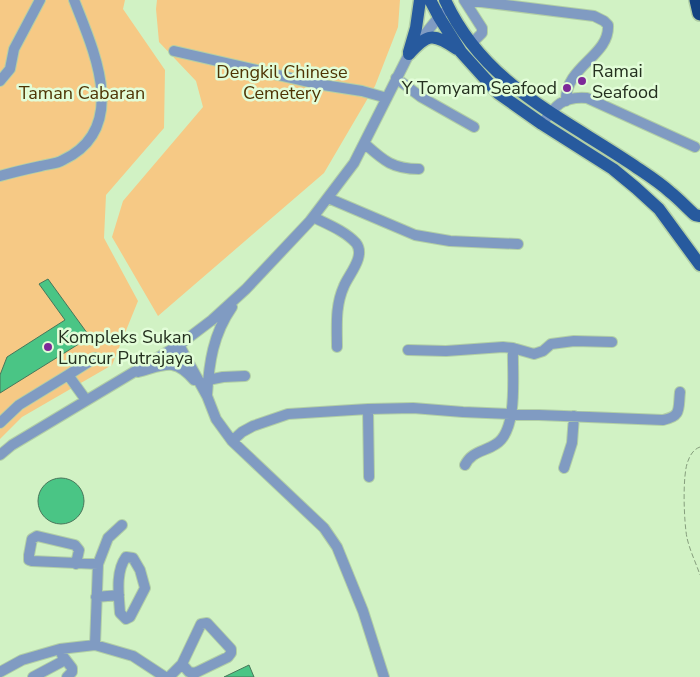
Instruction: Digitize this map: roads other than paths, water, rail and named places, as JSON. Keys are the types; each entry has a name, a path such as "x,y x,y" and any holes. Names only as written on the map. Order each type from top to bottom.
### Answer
{"highway":[{"path":"696,0 700,13"}],"main road":[{"path":"408,54 416,28 420,0"},
{"path":"430,0 439,17 466,48 498,93 542,124 613,169 636,188 658,209 700,265"},
{"path":"446,3 466,48"},
{"path":"408,54 419,42 435,37 466,48 520,92 631,164 670,191 695,215 700,216"}],"street":[{"path":"0,81 10,69 14,49 40,0"},
{"path":"0,176 63,161 83,147 98,128 103,98 100,70 74,0"},
{"path":"465,0 482,28 482,32 466,48"},
{"path":"465,0 594,16 604,21 608,25 606,36 595,53 572,76 565,93 566,101"},
{"path":"2,449 179,344 212,320 246,289 313,217 354,163 408,54 439,17 446,3"},
{"path":"174,51 387,98"},
{"path":"396,78 421,98 474,127"},
{"path":"542,124 556,106 572,97 587,98 695,147"},
{"path":"364,143 387,163 401,168 419,169"},
{"path":"328,198 415,236 450,241 518,244"},
{"path":"313,217 340,231 356,244 359,251 358,259 344,284 339,299 337,310 337,347"},
{"path":"206,396 210,360 219,329 226,315 246,289"},
{"path":"408,350 446,351 486,347 513,348 534,354 543,351 551,344 574,341 612,342"},
{"path":"179,344 216,419 232,441 324,528 336,547 363,611 384,677"},
{"path":"465,465 469,457 497,444 505,436 512,413 513,348"},
{"path":"0,423 19,405 95,358"},
{"path":"128,375 167,365 177,365 186,372 206,396"},
{"path":"68,375 86,400"},
{"path":"208,380 245,376"},
{"path":"232,441 242,432 253,426 288,414 368,409 413,408 663,420 674,418 677,414 680,392"},
{"path":"368,409 369,477"},
{"path":"564,468 572,443 574,416"},
{"path":"95,644 98,564 108,538 122,525"},
{"path":"76,564 78,550 75,544 37,536 32,539 29,555 32,562 76,564 98,564"},
{"path":"126,557 133,558 140,570 145,588 130,617 126,619 120,613 119,595 120,565 126,557"},
{"path":"96,597 119,595"},
{"path":"1,674 22,660 60,649 95,644 133,656 167,677 182,664 201,624 204,623 207,623 231,648 228,657 196,674 189,672 182,664"},
{"path":"60,649 65,660 72,668 72,672 67,677"},
{"path":"32,677 65,660"}],"place":[{"name":"Ramai Seafood","path":"582,81"},
{"name":"Y Tomyam Seafood","path":"567,88"},
{"name":"Kompleks Sukan Luncur Putrajaya","path":"48,347"}],"park label":[{"name":"Dengkil Chinese Cemetery","path":"282,82"},
{"name":"Taman Cabaran","path":"82,93"}]}
